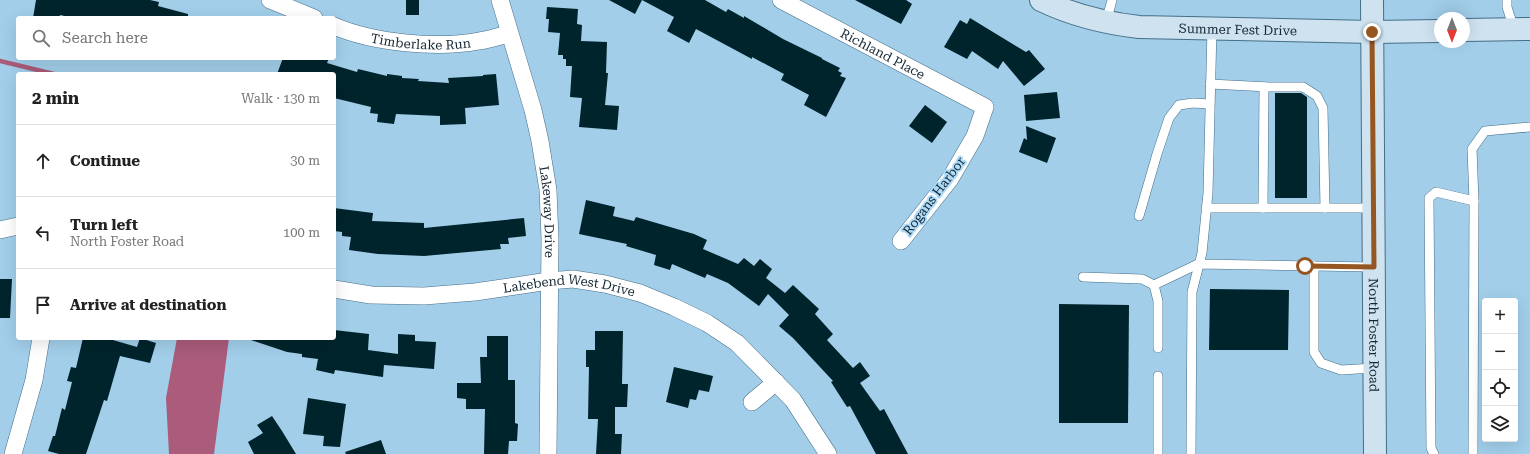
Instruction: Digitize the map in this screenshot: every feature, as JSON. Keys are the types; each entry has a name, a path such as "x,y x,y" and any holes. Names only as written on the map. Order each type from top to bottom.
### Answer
{"street":[{"name":"Lakeway Drive","path":"500,0 533,110 548,190 550,239 548,454"},
{"name":"Richland Place","path":"781,0 985,107"},
{"name":"Summer Fest Drive","path":"1040,0 1055,7 1082,16 1106,22 1139,27 1372,32 1434,31"},
{"name":"North Foster Road","path":"1372,0 1375,454"},
{"path":"275,1 309,16"},
{"name":"Timberlake Run","path":"336,27 372,38 395,42 437,44 478,42 509,34"},
{"path":"1470,30 1522,29"},
{"name":"Rogans Harbor","path":"901,241 950,179 975,136 985,107"},
{"path":"0,230 16,226"},
{"name":"Lakebend West Drive","path":"336,290 371,295 424,296 475,292 573,279 605,284 640,293 674,307 737,343 793,400 828,454"},
{"path":"13,454 34,380 40,340"},
{"path":"752,402 776,382"}],"lane":[{"path":"1106,22 1112,0"},
{"path":"1507,0 1506,7 1522,29"},
{"path":"1191,454 1192,292 1202,253 1206,208 1212,28"},
{"path":"1210,84 1264,87 1303,87 1317,96 1323,108 1325,208"},
{"path":"1263,208 1264,87"},
{"path":"1139,216 1169,118 1179,105 1193,103 1209,104"},
{"path":"1473,454 1474,201 1472,149 1485,131 1530,127"},
{"path":"1434,454 1431,448 1429,198 1436,192 1474,201"},
{"path":"1206,208 1373,208"},
{"path":"1154,285 1198,264 1374,267"},
{"path":"1314,266 1314,352 1321,363 1341,370 1374,368"},
{"path":"1083,277 1142,279 1154,285 1158,301 1158,348"},
{"path":"1158,376 1158,454"}],"shaded area":[{"path":"177,340 229,340 214,454 169,454 166,398"}],"building":[{"path":"36,0 150,0 159,2 158,6 188,14 188,16 33,16"},
{"path":"406,0 419,0 419,15 406,15"},
{"path":"609,0 642,0 635,14"},
{"path":"642,0 705,0 726,12 728,9 744,18 744,16 783,39 822,58 840,68 838,71 842,73 840,76 846,78 826,117 804,105 809,95 781,80 784,74 752,57 752,59 696,29 689,43 667,31 674,17"},
{"path":"855,0 906,0 912,4 901,24"},
{"path":"547,7 578,9 577,24 582,25 581,41 607,42 606,73 608,73 605,105 619,106 617,130 579,127 582,98 570,97 572,66 566,66 566,59 563,59 563,55 558,55 560,33 548,32 549,19 546,19"},
{"path":"970,18 1026,52 1029,50 1045,69 1024,86 1003,61 998,69 972,51 967,59 944,47 960,20 967,24"},
{"path":"282,60 328,60 327,63 357,72 358,69 387,76 387,74 402,76 402,78 419,79 418,81 449,83 448,78 496,74 499,105 465,108 466,124 440,125 440,116 396,114 394,124 377,122 378,114 370,113 371,107 336,98 336,72 278,72"},
{"path":"1057,92 1060,118 1026,121 1024,95"},
{"path":"1275,93 1301,93 1307,97 1307,198 1275,198"},
{"path":"925,105 947,122 932,143 909,126"},
{"path":"1026,126 1056,138 1047,163 1019,152 1024,138 1027,140"},
{"path":"586,200 615,207 613,216 634,221 636,217 694,234 707,240 703,249 738,264 744,258 754,266 760,259 772,269 766,278 785,293 793,285 819,309 815,314 833,334 827,340 853,368 860,362 870,376 860,383 880,411 884,409 908,454 876,454 850,406 847,407 831,382 833,381 793,338 779,326 789,315 768,294 759,306 728,283 707,274 705,278 672,264 670,270 654,265 656,255 626,246 627,244 579,234"},
{"path":"336,208 373,213 372,221 424,223 424,228 524,218 526,236 508,238 509,244 500,244 501,249 424,256 378,254 349,250 351,237 342,236 342,232 336,231"},
{"path":"0,279 12,279 10,318 0,318"},
{"path":"1210,289 1289,290 1288,350 1209,350"},
{"path":"1059,304 1129,305 1128,423 1059,423"},
{"path":"336,330 369,334 368,350 398,354 398,334 415,335 415,341 436,342 434,369 384,365 383,377 335,370 334,374 316,370 318,359 302,357 302,354 287,352 251,340 336,340"},
{"path":"595,331 623,331 622,384 628,384 627,407 615,407 615,434 622,434 621,454 596,454 598,419 588,419 589,367 586,367 586,350 595,350"},
{"path":"487,336 508,336 508,380 515,380 515,423 518,424 517,441 509,441 508,454 484,454 485,409 466,409 466,399 457,398 457,383 481,383 480,357 487,357"},
{"path":"83,340 113,340 137,347 139,340 146,340 156,343 150,363 120,356 107,401 104,400 86,454 59,454 48,451 53,436 55,436 62,408 65,410 72,382 67,381 71,367 76,368"},
{"path":"674,367 713,376 709,392 699,390 696,400 690,399 688,408 666,402"},
{"path":"308,398 346,404 340,447 323,446 324,436 303,434"},
{"path":"272,416 296,454 254,454 248,442 263,433 257,425"},
{"path":"381,440 386,454 346,454 345,452"}],"waterway":[{"path":"0,61 46,72"}],"route":[{"path":"1305,266 1374,267 1372,32"}]}
